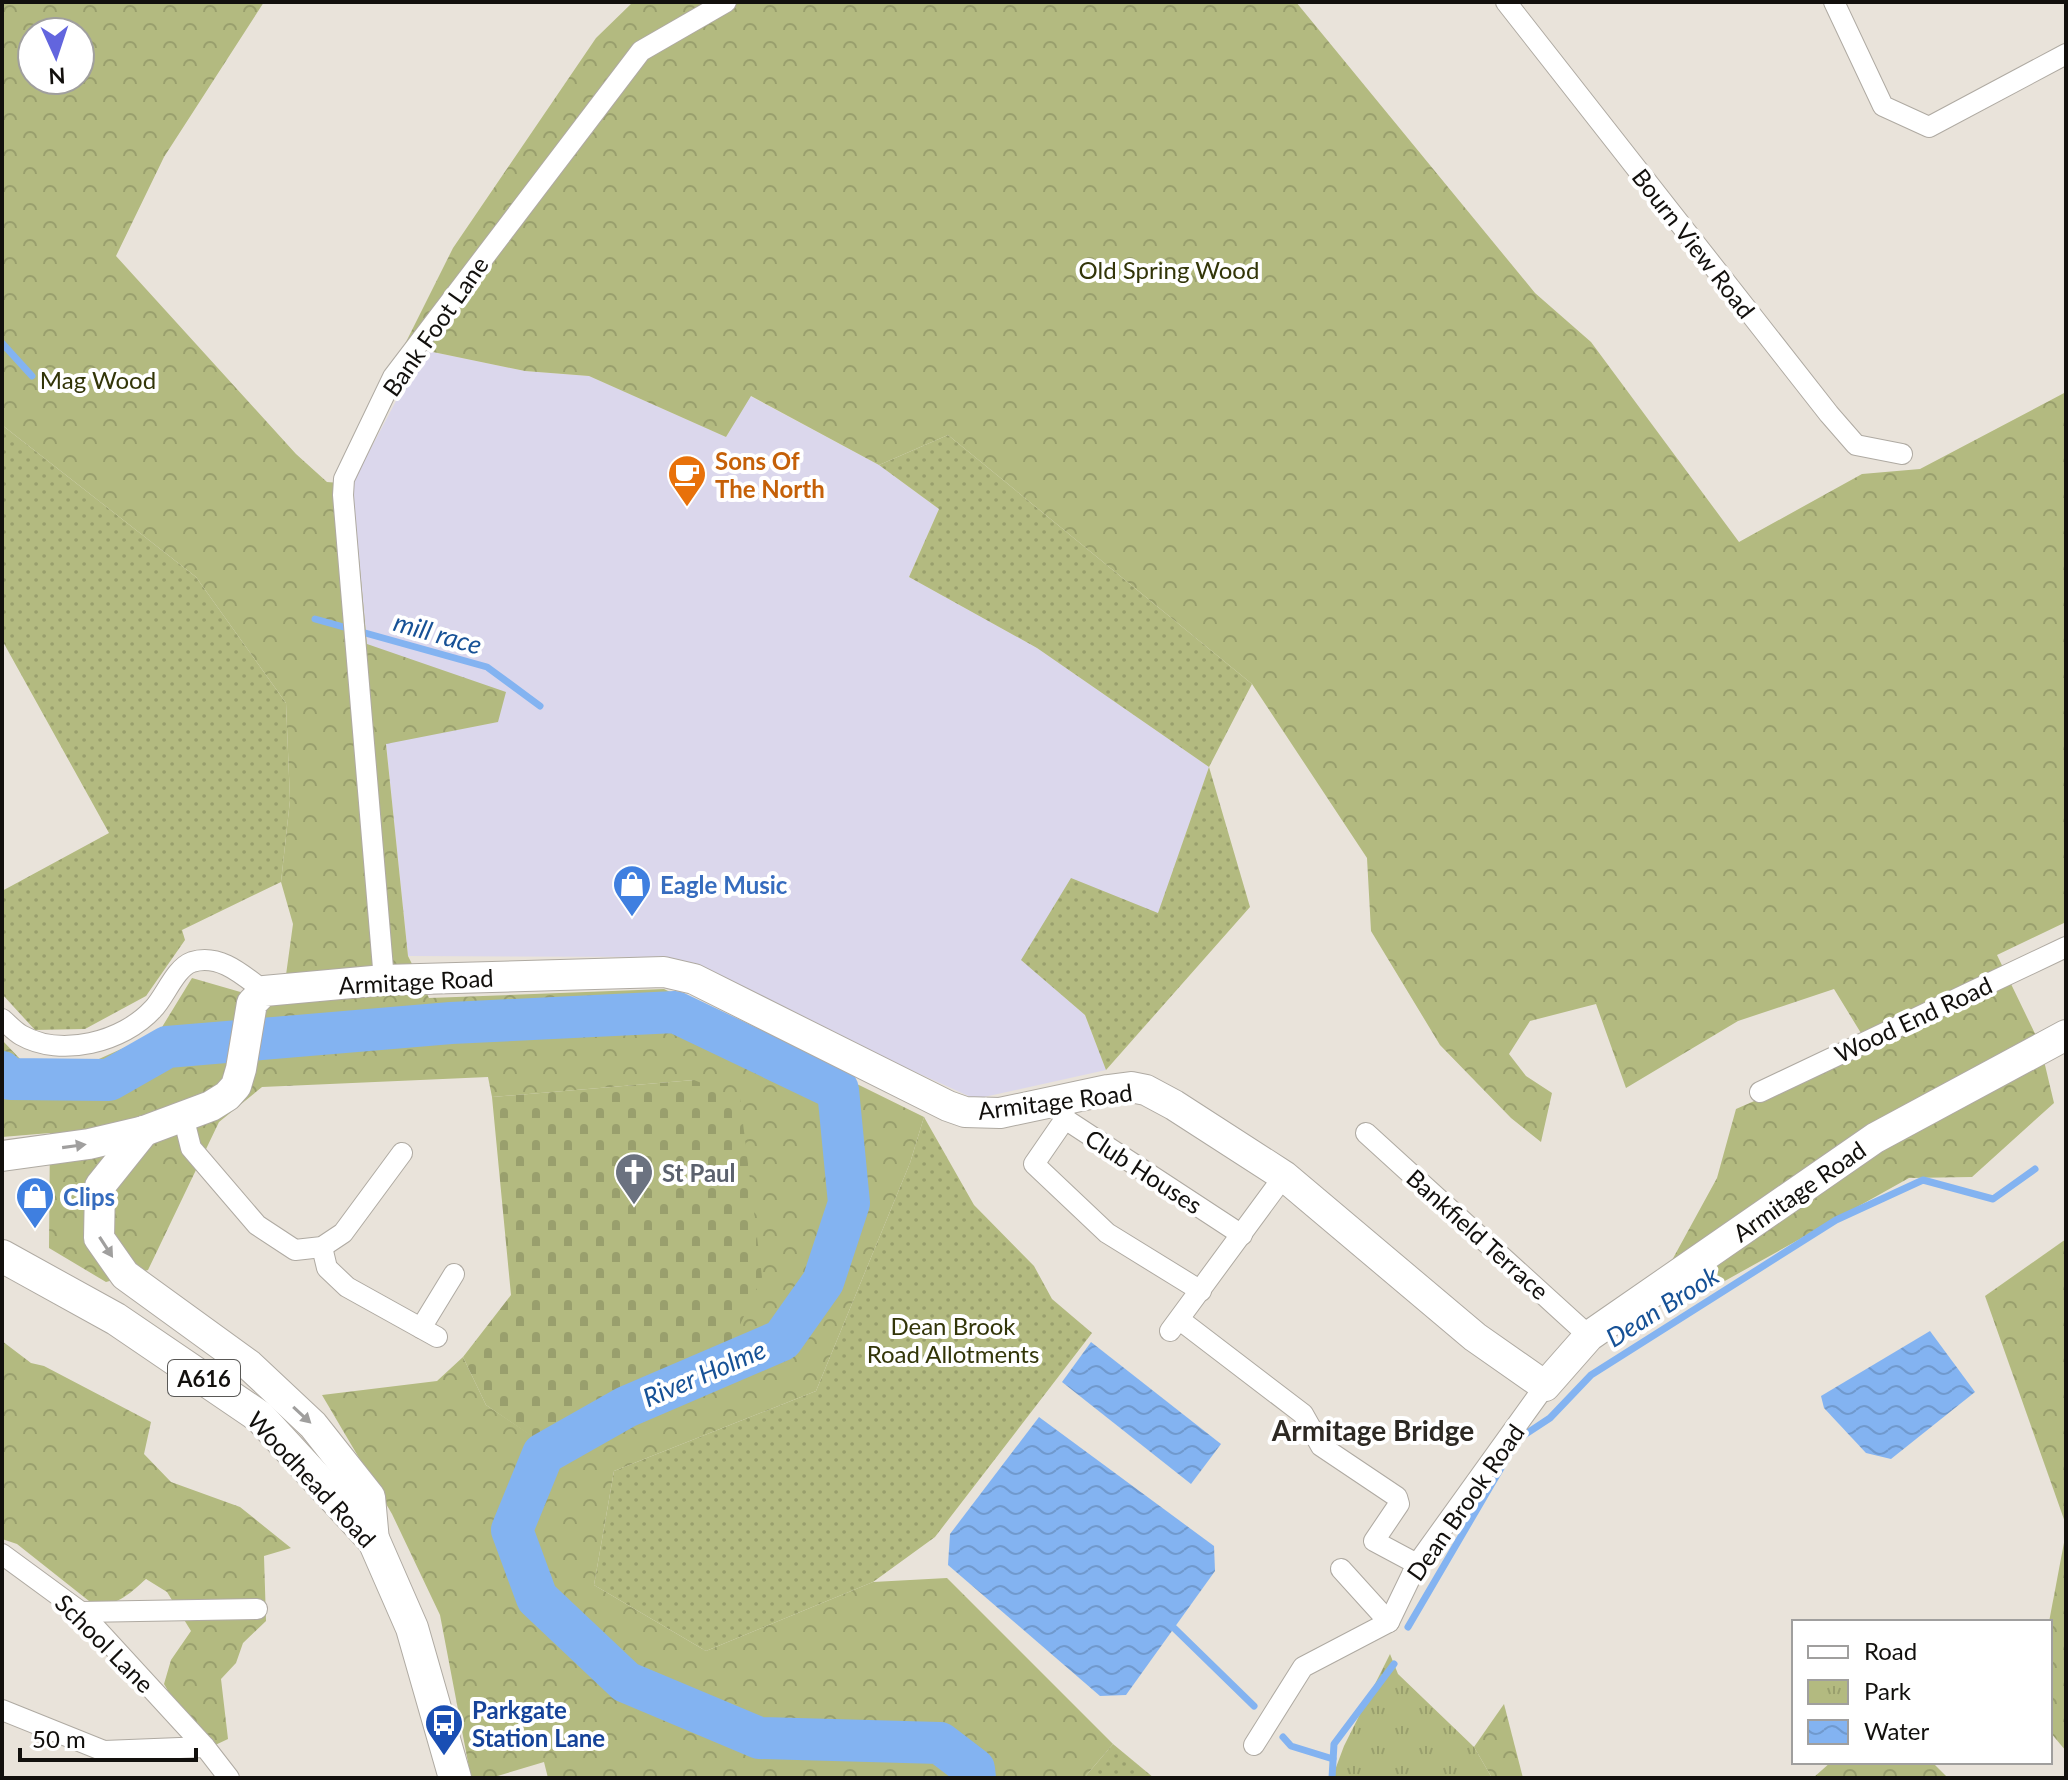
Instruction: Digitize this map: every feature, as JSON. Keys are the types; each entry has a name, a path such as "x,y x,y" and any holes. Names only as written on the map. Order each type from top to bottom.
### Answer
{"main road":[{"name":"Armitage Road","path":"256,1003 384,980 664,972 694,979 965,1112 1000,1113 1064,1108 1131,1087 1146,1090 1284,1176 1475,1337 1545,1386 1589,1336 1875,1138 2066,1035"},
{"path":"2,1156 89,1144 144,1131 211,1106 236,1086 256,1003"},
{"path":"144,1131 100,1186 99,1238 125,1275 249,1365 313,1425 370,1497 374,1541"},
{"name":"Woodhead Road","path":"2,1256 116,1319 260,1417 374,1541 412,1628 455,1778"}],"street":[{"name":"Bank Foot Lane","path":"384,980 344,479 393,377 641,51 726,2"},
{"name":"Bourn View Road","path":"1506,2 1856,445 1902,454"},
{"path":"1834,2 1883,106 1929,127 2066,54"},
{"name":"Wood End Road","path":"1760,1092 2066,947"},
{"path":"2,1019 21,1035 46,1044 85,1044 121,1034 152,1011 186,966 194,961 227,964 256,1003"},
{"path":"1064,1108 1034,1164 1107,1233 1201,1291"},
{"name":"Club Houses","path":"1064,1108 1242,1235"},
{"path":"183,1116 191,1148 257,1225 295,1250 322,1247 343,1233 402,1153"},
{"name":"Bankfield Terrace","path":"1366,1133 1589,1336"},
{"path":"1284,1176 1175,1325 1303,1414 1321,1446 1397,1497 1399,1504 1374,1541 1417,1564"},
{"path":"322,1247 327,1268 347,1287 429,1333 454,1274"},
{"name":"Dean Brook Road","path":"1389,1622 1417,1564 1545,1386"},
{"name":"School Lane","path":"2,1554 81,1612 205,1747 229,1778"},
{"path":"1254,1745 1303,1667 1389,1622 1341,1569"},
{"path":"81,1612 257,1609"},
{"path":"2,1710 104,1751 205,1747"}],"shaded area":[{"path":"423,350 525,371 589,376 726,437 750,396 879,465 939,509 909,577 1037,648 1209,767 1158,914 1022,960 1085,1015 1106,1070 975,1099 662,957 408,956 386,743 497,722 367,644 352,484"}],"green space":[{"name":"Mag Wood","path":"2,2 264,2 164,157 116,256 296,454 327,482 352,484 367,644 506,692 498,722 386,744 408,956 429,998 664,989 924,1117 910,1163 816,1391 614,1471 594,1585 706,1651 873,1582 947,1578 1113,1744 1084,1778 548,1778 544,1762 491,1778 471,1778 440,1615 392,1514 322,1395 437,1381 463,1357 486,1405 537,1439 616,1396 694,1080 492,1097 488,1077 262,1087 219,1122 148,1270 106,1282 49,1248 50,1133 2,1137 2,1040 22,1061 90,1063 159,1032 192,978 282,1004 293,924 281,882 290,800 286,703 196,577 2,425"},
{"name":"Old Spring Wood","path":"633,2 1296,2 1535,293 1591,342 1739,542 1862,474 1920,469 2066,392 2066,922 1997,955 2040,1044 2054,1103 1972,1177 1909,1178 1723,1282 1671,1262 1717,1178 1736,1109 1846,1061 1864,1038 1834,989 1738,1021 1626,1088 1596,1004 1530,1021 1509,1054 1526,1076 1552,1093 1541,1142 1511,1118 1440,1045 1371,931 1367,858 1252,684 948,435 879,465 751,396 726,437 589,376 525,371 404,346 453,248 596,38"},
{"path":"2,425 196,577 286,703 290,800 281,882 182,930 185,940 146,996 85,1029 35,1030 2,994 2,891 109,833 2,640"},
{"path":"948,435 1252,684 1209,767 1037,648 909,577 939,509 879,465"},
{"path":"1209,767 1250,907 1106,1070 1085,1015 1021,960 1071,878 1158,913"},
{"path":"694,1080 740,1099 762,1277 732,1342 616,1396 537,1440 486,1405 463,1357 511,1295 492,1097"},
{"name":"Dean Brook Road Allotments","path":"924,1117 974,1205 1034,1266 1052,1299 1092,1333 935,1537 873,1582 706,1651 594,1585 614,1471 816,1391 910,1163"},
{"path":"2066,1239 2066,1525 1985,1296"},
{"path":"2,1341 31,1363 44,1366 151,1422 144,1454 171,1482 240,1507 291,1548 264,1556 266,1621 243,1643 236,1663 221,1679 228,1739 211,1747 164,1684 171,1660 191,1631 167,1592 146,1579 113,1602 89,1601 17,1544 2,1539"},
{"path":"2066,1532 2066,1751 2052,1734 2052,1620 2049,1620"},
{"path":"1390,1654 1398,1674 1474,1747 1492,1778 1332,1778 1344,1746"},
{"path":"1504,1704 1523,1778 1492,1778 1474,1747"},
{"path":"1113,1744 1154,1778 1084,1778"},
{"path":"1829,1764 1934,1764 1948,1778 1813,1778"}],"water":[{"path":"1930,1331 1975,1392 1891,1459 1866,1453 1824,1408 1821,1396"},
{"path":"1091,1342 1221,1444 1191,1484 1062,1382"},
{"path":"1039,1417 1214,1546 1215,1571 1126,1695 1100,1696 948,1565 950,1534"}],"waterway":[{"name":"mill race","path":"2,343 32,376"},
{"name":"mill race","path":"315,619 487,667 540,706"},
{"name":"River Holme","path":"2,1072 10,1079 109,1080 167,1047 451,1023 675,1012 838,1090 849,1203 823,1282 782,1340 626,1407 543,1454 512,1530 537,1598 626,1682 759,1738 940,1743 974,1769 975,1778"},
{"name":"Dean Brook","path":"1408,1627 1518,1439 1550,1418 1591,1375 1836,1220 1923,1180 1993,1199 2035,1169"},
{"path":"1174,1628 1254,1706"},
{"name":"Dean Brook","path":"1332,1778 1334,1744 1394,1664"},
{"path":"1283,1737 1291,1746 1333,1759"}],"place":[{"name":"Sons Of The North","path":"687,508"},
{"name":"Eagle Music","path":"632,918"},
{"name":"St Paul","path":"634,1206"},
{"name":"Clips","path":"35,1230"},
{"name":"Parkgate Station Lane","path":"444,1757"}],"district":[{"name":"Armitage Bridge","path":"1373,1430"}]}
